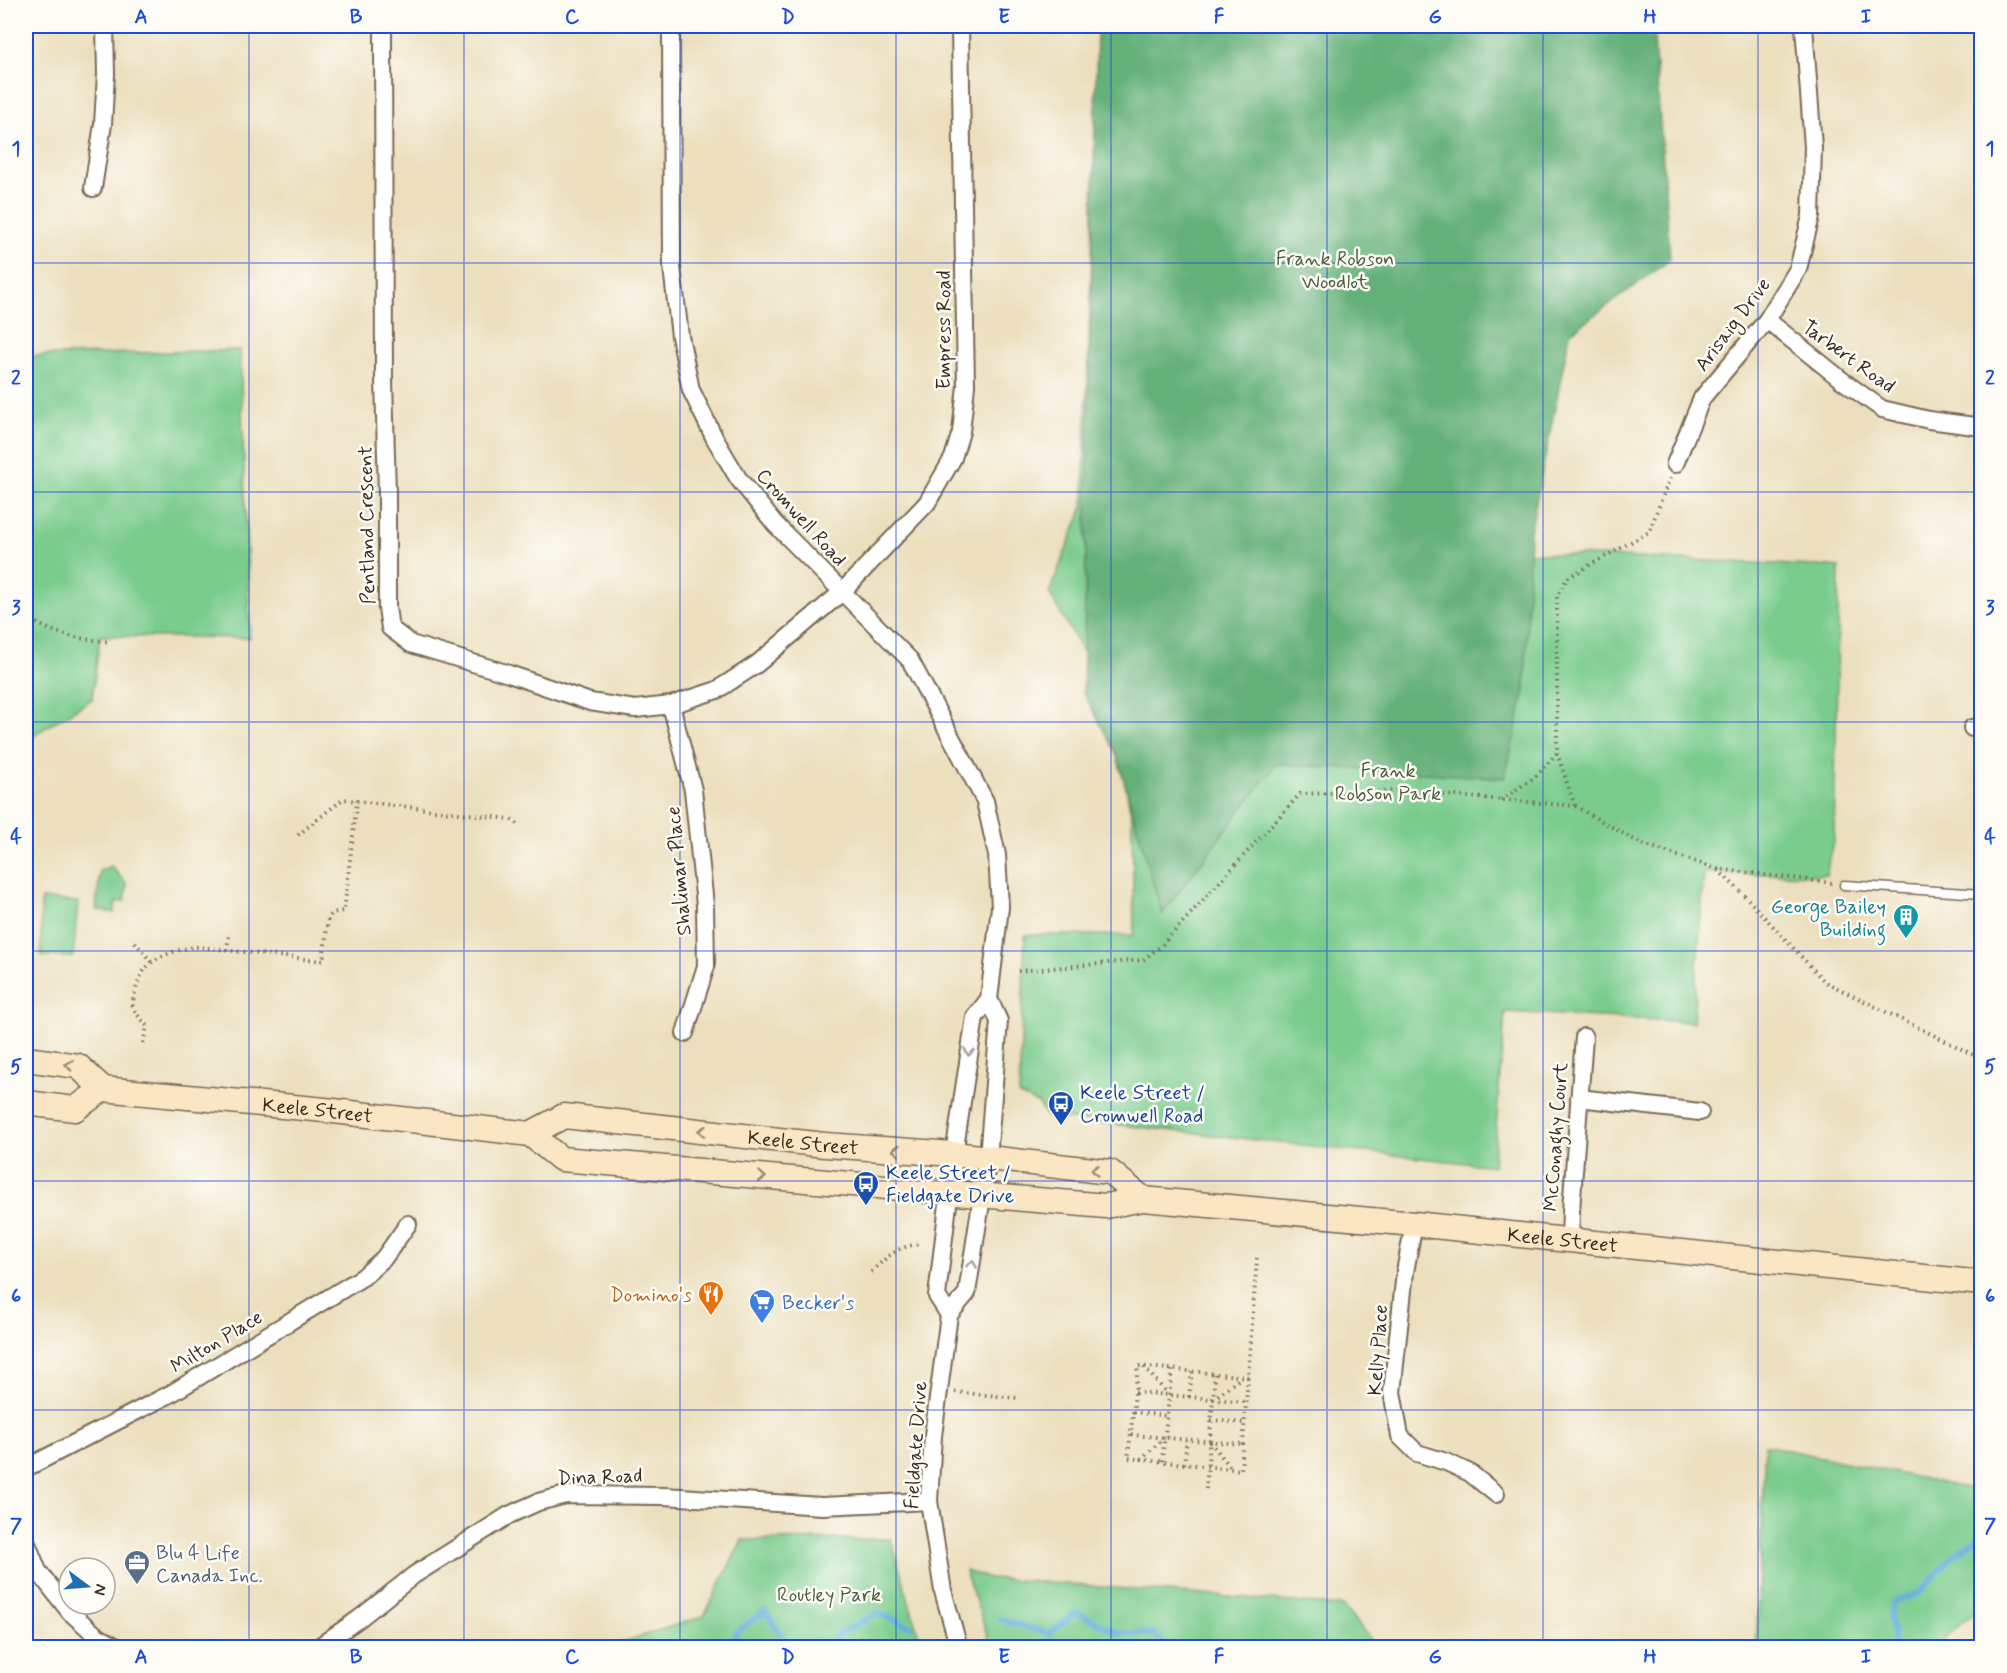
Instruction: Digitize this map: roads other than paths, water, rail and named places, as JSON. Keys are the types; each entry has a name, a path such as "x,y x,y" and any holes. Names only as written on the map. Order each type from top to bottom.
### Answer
{"main road":[{"path":"26,1059 78,1066 103,1089 75,1109 26,1103"},
{"name":"Keele Street","path":"103,1089 325,1110 530,1134 561,1160 1106,1206 1143,1199 1414,1224 1982,1282"},
{"name":"Keele Street","path":"530,1134 564,1116 825,1145 954,1154 1110,1172 1143,1199"}],"street":[{"path":"93,188 103,124 106,74 105,26"},
{"name":"Pentland Crescent","path":"383,26 387,608 390,628 411,644 590,702 635,710 671,705 717,690 747,671 842,592"},
{"name":"Cromwell Road","path":"671,26 672,267 680,336 691,390 715,439 738,477 774,524 910,660 985,801 996,855 1000,907 989,999 975,1017 954,1154"},
{"name":"Empress Road","path":"842,592 927,503 953,458 962,432 966,386 960,26"},
{"name":"Arisaig Drive","path":"1675,464 1702,398 1767,320 1798,269 1811,216 1813,147 1804,26"},
{"name":"Tarbert Road","path":"1767,320 1882,409 1929,420 1982,427"},
{"name":"Shalimar Place","path":"671,705 693,790 705,905 705,966 685,1033"},
{"name":"Cromwell Road","path":"988,1158 999,1020 989,999"},
{"name":"McConaghy Court","path":"1570,1240 1584,1037"},
{"path":"1579,1098 1700,1112"},
{"path":"954,1154 937,1296 949,1315 967,1293 988,1158"},
{"name":"Milton Place","path":"26,1468 172,1393 363,1277 384,1258 408,1224"},
{"name":"Kelly Place","path":"1414,1224 1404,1272 1392,1392 1400,1436 1417,1453 1470,1473 1496,1494"},
{"name":"Fieldgate Drive","path":"949,1315 933,1436 929,1501 943,1591 959,1647"},
{"name":"Dina Road","path":"317,1647 360,1618 414,1575 509,1515 538,1502 566,1495 664,1496 822,1506 929,1501"},
{"path":"26,1541 38,1571 70,1612 97,1636 119,1647"}],"lane":[{"path":"1844,885 1982,894"}],"waterway":[{"path":"1892,1648 1894,1642 1890,1619 1893,1601 1918,1594 1955,1554 1982,1536"},
{"path":"731,1648 736,1632 765,1611 790,1648"},
{"path":"1000,1619 1049,1634 1076,1612 1119,1633 1155,1634 1168,1648"},
{"path":"832,1648 837,1635 877,1613 911,1627"},
{"path":"1215,1648 1216,1641 1236,1648"}],"place":[{"name":"George Bailey Building","path":"1906,940"},
{"name":"Keele Street / Cromwell Road","path":"1061,1127"},
{"name":"Keele Street / Fieldgate Drive","path":"866,1207"},
{"name":"Domino's","path":"711,1317"},
{"name":"Becker's","path":"762,1325"},
{"name":"Blu 4 Life Canada Inc.","path":"137,1586"}],"park label":[{"name":"Frank Robson Woodlot","path":"1335,270"},
{"name":"Frank Robson Park","path":"1388,782"},
{"name":"Routley Park","path":"829,1594"}]}
